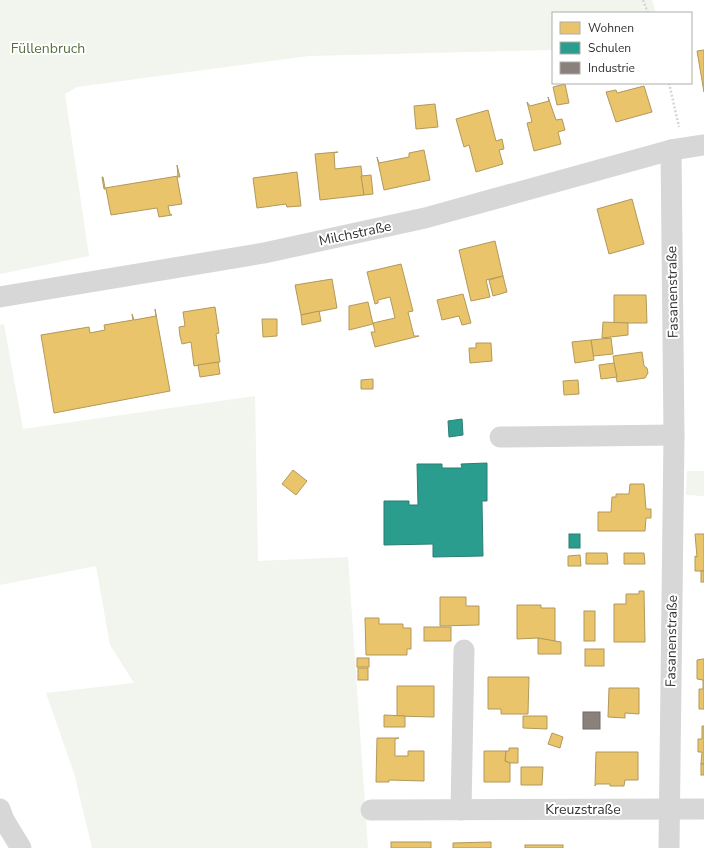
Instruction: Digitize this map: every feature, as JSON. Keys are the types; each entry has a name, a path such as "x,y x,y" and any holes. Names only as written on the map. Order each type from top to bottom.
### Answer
{"street":[{"name":"Milchstraße","path":"0,297 264,253 418,220 677,149 704,145"},
{"name":"Fasanenstraße","path":"669,848 677,149"},
{"path":"500,437 674,435"},
{"path":"461,810 464,650"},
{"path":"0,809 4,820 21,848"},
{"name":"Kreuzstraße","path":"371,810 704,809"}],"path":[{"path":"643,0 648,12"},
{"path":"669,84 677,149"}],"green space":[{"name":"Füllenbruch","path":"0,0 652,0 656,12 552,12 552,50 309,56 77,87 65,94 89,256 0,274"},
{"path":"4,324 23,429 255,396 258,561 348,557 368,848 92,848 74,773 46,693 134,683 110,645 96,566 0,585 0,325"},
{"path":"687,471 704,471 704,496 686,495"}],"building: Wohnen":[{"path":"704,50 704,92 697,51"},
{"path":"565,84 569,103 557,105 553,87"},
{"path":"644,86 652,112 616,122 606,92 616,90 617,93"},
{"path":"548,97 556,120 562,119 565,130 558,132 561,144 534,151 527,123 532,122 527,102 530,106 549,101"},
{"path":"435,104 438,127 416,129 414,106"},
{"path":"488,110 496,141 502,139 504,149 499,150 503,164 476,172 469,145 464,147 456,119"},
{"path":"424,150 430,180 384,190 377,157 379,163 409,157 409,153"},
{"path":"338,152 334,153 335,169 361,166 364,195 320,200 315,154"},
{"path":"177,165 180,177 177,177 182,204 168,206 170,214 172,215 159,217 157,208 111,215 102,177 105,188 178,176"},
{"path":"297,172 301,206 287,207 286,204 257,208 253,178"},
{"path":"371,175 373,194 364,195 361,176"},
{"path":"632,199 644,244 609,254 597,209"},
{"path":"495,241 503,276 486,280 490,297 471,301 459,250"},
{"path":"401,264 413,311 408,312 414,336 419,336 375,347 371,332 375,332 373,323 395,318 390,297 378,300 378,303 375,304 367,272"},
{"path":"503,276 507,292 493,296 489,280"},
{"path":"332,279 337,308 301,315 295,285"},
{"path":"463,294 471,323 462,325 459,316 442,320 437,300"},
{"path":"614,295 646,295 647,323 614,323"},
{"path":"368,302 373,324 349,330 349,306"},
{"path":"215,307 219,333 216,334 220,362 194,366 191,342 182,344 180,336 179,327 185,326 183,312"},
{"path":"155,309 170,391 54,413 41,335 89,327 90,333 105,330 104,325 133,320 132,314 134,320 156,316"},
{"path":"319,311 321,321 302,325 301,315"},
{"path":"262,319 277,319 277,336 263,337"},
{"path":"603,322 628,323 628,335 602,338"},
{"path":"611,338 613,354 593,356 591,340"},
{"path":"591,340 594,360 575,363 572,342"},
{"path":"476,343 491,343 492,361 470,363 469,348 476,348"},
{"path":"642,352 644,366 647,368 648,373 645,378 617,382 613,356"},
{"path":"218,362 220,374 200,377 198,365"},
{"path":"614,363 617,377 601,379 599,365"},
{"path":"373,379 373,389 361,389 361,380"},
{"path":"578,380 579,394 564,395 563,381"},
{"path":"293,470 307,481 296,495 282,484"},
{"path":"630,484 644,484 646,509 651,509 651,518 646,518 645,531 598,531 598,512 611,512 612,497 616,497 616,494 629,494"},
{"path":"695,534 704,534 704,571 695,571 695,556 697,557"},
{"path":"586,553 607,553 608,564 586,564"},
{"path":"624,553 644,553 645,564 624,564"},
{"path":"580,555 581,566 568,566 568,556"},
{"path":"701,571 704,571 704,582 701,582"},
{"path":"639,591 644,591 645,642 614,642 614,604 626,604 626,594 639,594"},
{"path":"440,597 466,597 466,606 479,606 479,625 440,626"},
{"path":"517,605 541,605 541,608 555,608 555,642 538,638 517,639"},
{"path":"584,611 595,611 595,641 584,641"},
{"path":"365,618 379,618 379,624 403,624 403,628 411,628 411,649 407,649 407,655 366,655"},
{"path":"424,627 451,627 451,641 424,641"},
{"path":"538,638 561,642 561,654 538,654"},
{"path":"585,649 604,649 604,666 585,666"},
{"path":"357,658 369,658 369,667 357,667"},
{"path":"704,659 704,709 699,709 699,689 703,689 703,680 697,679 697,660"},
{"path":"358,668 368,668 368,680 358,680"},
{"path":"488,677 529,677 528,714 501,714 501,709 488,709"},
{"path":"397,686 434,686 434,717 397,716"},
{"path":"609,688 639,688 639,714 625,713 625,718 608,717"},
{"path":"384,715 405,716 405,727 384,727"},
{"path":"523,716 547,716 547,729 523,728"},
{"path":"702,726 704,726 704,764 701,764 702,752 698,752 698,739 702,739"},
{"path":"552,733 563,737 560,748 548,744"},
{"path":"377,738 399,738 395,739 395,756 408,756 408,751 424,751 424,781 389,780 389,782 376,782"},
{"path":"509,748 518,748 518,763 510,763 505,761 506,751 509,751"},
{"path":"484,751 506,751 505,761 510,763 510,782 484,782"},
{"path":"596,752 638,752 638,780 625,780 624,786 596,784 595,786"},
{"path":"701,764 704,764 704,775 701,775"},
{"path":"521,767 543,767 542,785 521,785"},
{"path":"391,842 431,842 431,848 391,848"},
{"path":"491,842 491,848 453,848 453,843"},
{"path":"525,845 563,845 563,848 525,848"}],"building: Schulen":[{"path":"462,419 463,435 449,437 448,421"},
{"path":"487,463 487,501 482,501 483,556 433,557 433,544 384,545 384,501 409,501 409,505 418,505 417,464 442,464 442,468 462,468 461,464"},
{"path":"569,534 580,534 580,548 569,548"}],"building: Industrie":[{"path":"583,712 600,712 600,729 583,729"}]}
